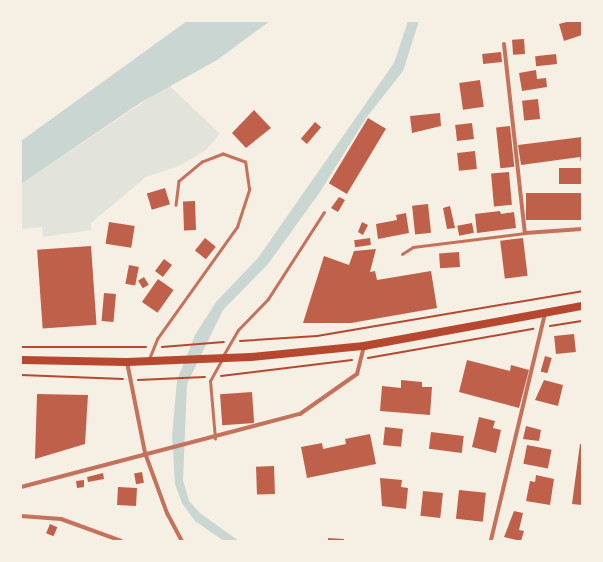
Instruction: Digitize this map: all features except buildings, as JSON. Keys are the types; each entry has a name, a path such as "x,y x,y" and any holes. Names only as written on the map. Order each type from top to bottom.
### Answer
{"main road":[{"path":"21,360 127,362 251,357 364,346 582,306"}],"street":[{"path":"504,44 525,234 582,228"},
{"path":"490,540 545,313"},
{"path":"21,487 145,453 215,439 300,414 357,374 363,359 364,346"},
{"path":"127,362 145,453 166,513 182,541"},
{"path":"21,516 61,519 121,541"}],"lane":[{"path":"148,361 154,347 236,227 249,189 245,162 224,154 202,162 179,181 176,205"},
{"path":"215,439 210,381 232,338 268,299 324,212"},
{"path":"402,254 413,247 525,234"}],"path":[{"path":"21,347 163,347 317,336 582,291"},
{"path":"257,373 363,359 582,322"},
{"path":"21,375 156,380"}],"shaded area":[{"path":"187,21 270,21 217,60 140,103 21,184 21,141"},
{"path":"408,21 419,21 403,71 366,118 320,192 268,264 223,310 187,384 183,480 189,501 201,514 239,541 224,541 195,521 182,503 175,484 172,436 177,380 195,335 216,302 258,258 394,63"},
{"path":"169,85 220,134 205,151 179,166 146,177 91,223 91,230 43,237 42,227 21,229 21,184"}]}
